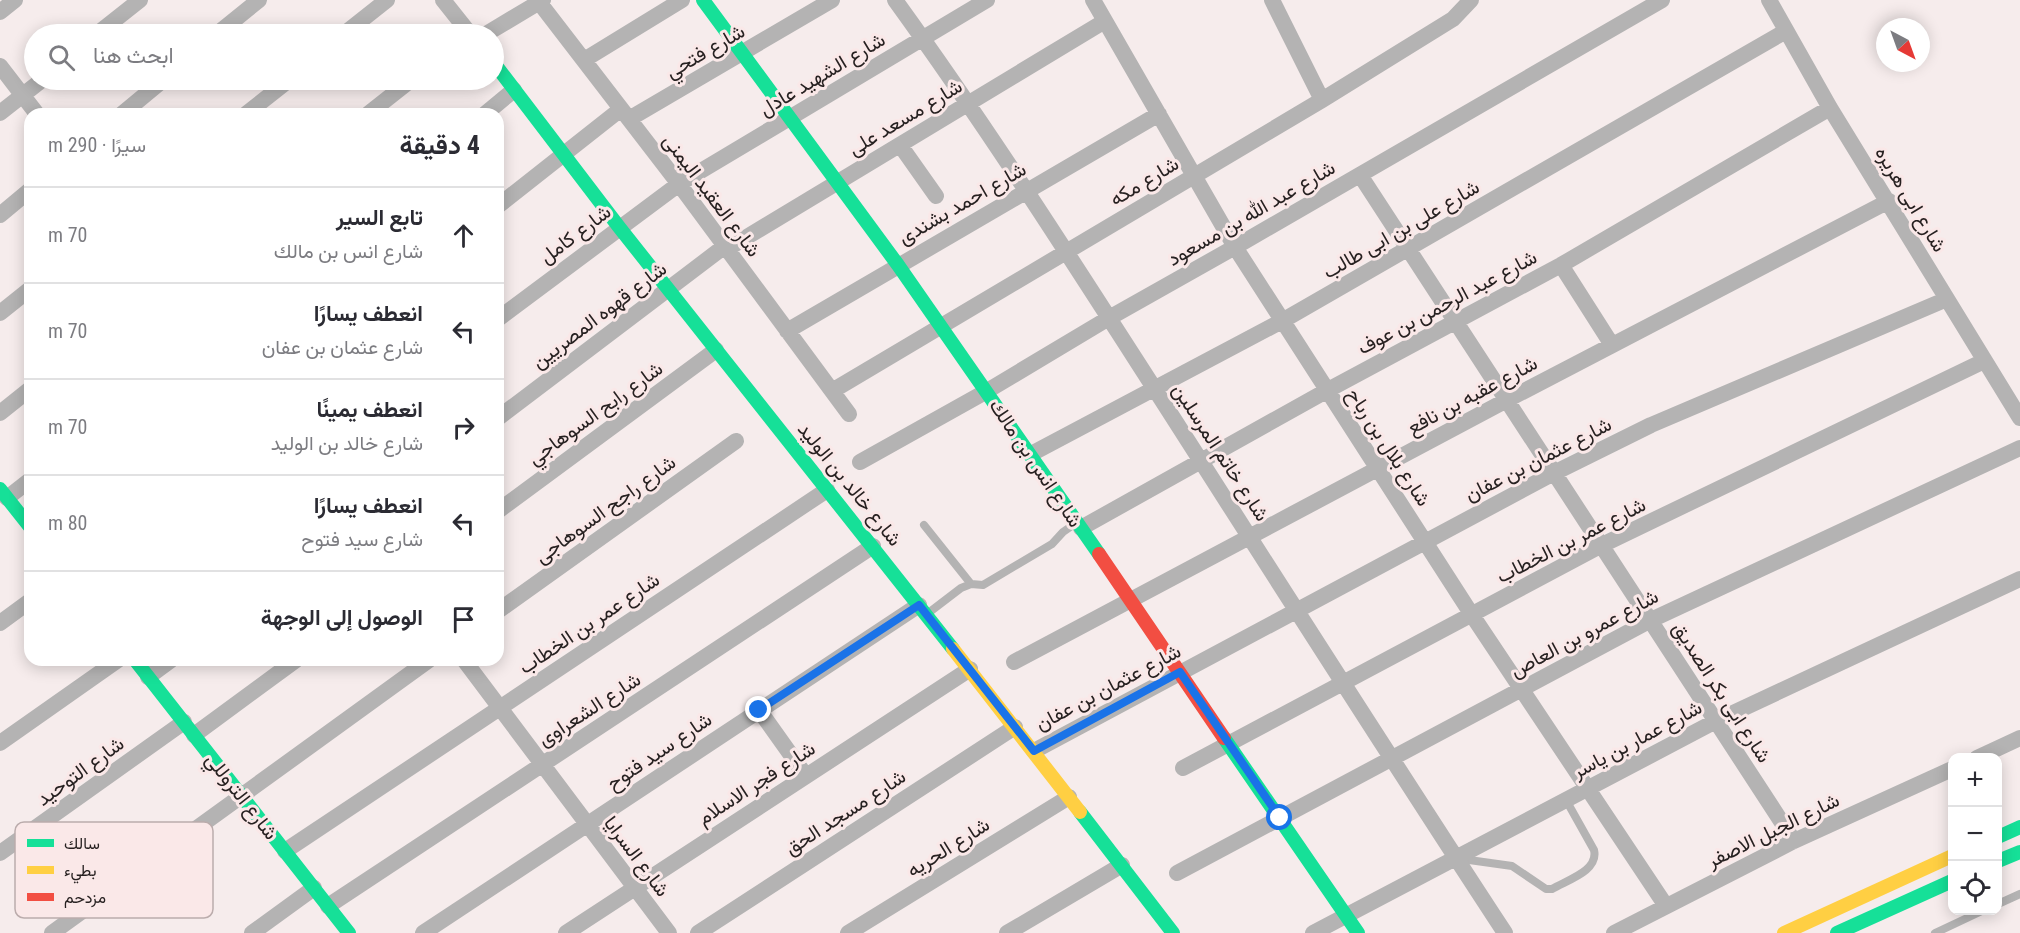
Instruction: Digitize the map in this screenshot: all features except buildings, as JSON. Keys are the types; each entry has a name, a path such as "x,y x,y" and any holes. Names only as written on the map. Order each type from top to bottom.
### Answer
{"street":[{"path":"0,12 15,0"},
{"path":"110,24 140,0"},
{"path":"229,24 259,0"},
{"path":"357,24 387,0"},
{"path":"443,0 461,24"},
{"path":"584,60 682,0"},
{"name":"شارع انس بن مالك","path":"703,0 987,390 1358,933"},
{"name":"شارع فتحي","path":"504,201 563,154 625,114 742,53 832,0"},
{"name":"شارع خاتم المرسلين","path":"895,0 1066,252 1505,933"},
{"name":"شارع الشهيد عادل","path":"679,184 987,0"},
{"name":"شارع بلال بن رباح","path":"1093,0 1235,247 1472,615 1666,906"},
{"path":"1272,0 1322,100"},
{"name":"شارع مكه","path":"832,391 1322,100 1453,19 1471,0"},
{"name":"شارع عبد الله بن مسعود","path":"860,462 1662,0"},
{"name":"شارع ابى هريره","path":"1769,0 1830,108 2020,418"},
{"path":"503,24 541,1"},
{"name":"شارع العقيد اليمنى","path":"541,1 849,414"},
{"name":"شارع مسعد على","path":"726,247 837,183 1105,21"},
{"name":"شارع على بن ابى طالب","path":"1031,454 1282,321 1786,31"},
{"path":"0,66 33,108"},
{"name":"شارع خالد بن الوليد","path":"504,76 619,227 970,669 1173,933"},
{"path":"0,113 29,90"},
{"path":"129,108 151,90"},
{"path":"268,107 281,90"},
{"path":"376,108 398,90"},
{"path":"492,108 514,90"},
{"name":"شارع عبد الرحمن بن عوف","path":"1079,525 1561,265 1830,108"},
{"name":"شارع احمد بشندى","path":"787,331 1025,190 1159,114"},
{"path":"900,145 936,196"},
{"name":"شارع ابى بكر الصديق","path":"1360,175 1794,841"},
{"name":"شارع كامل","path":"504,314 679,184"},
{"path":"0,215 24,195"},
{"name":"شارع عقبه بن نافع","path":"1014,662 1507,400 1889,201"},
{"name":"شارع قهوه المصريين","path":"504,413 668,288 726,247"},
{"path":"1561,265 1612,345"},
{"path":"0,313 24,294"},
{"name":"شارع عثمان بن عفان","path":"1034,751 1554,472 1651,425 1947,299"},
{"name":"شارع رابح السوهاجي","path":"504,507 716,350"},
{"name":"شارع عمر بن الخطاب","path":"1183,768 1602,545 1984,361"},
{"path":"0,413 24,394"},
{"name":"شارع راجح السوهاجى","path":"504,607 736,441"},
{"name":"شارع عمرو بن العاص","path":"1177,873 1651,620 2020,448"},
{"path":"24,485 5,502 24,521"},
{"name":"شارع عمر بن الخطاب","path":"285,850 827,490"},
{"name":"شارع الشعراوى","path":"328,906 873,546"},
{"name":"شارع عمار بن ياسر","path":"1313,933 1716,721 2020,579"},
{"path":"0,622 24,605"},
{"name":"شارع سيد فتوح","path":"423,933 759,710 923,609"},
{"path":"0,743 109,666"},
{"name":"شارع التروللي","path":"140,666 349,933"},
{"path":"148,677 163,666"},
{"path":"189,728 287,666"},
{"path":"203,822 421,666"},
{"name":"شارع السرايا","path":"469,666 669,933"},
{"name":"شارع فجر الاسلام","path":"566,933 970,669"},
{"path":"759,710 806,776"},
{"name":"شارع مسجد الحق","path":"698,933 1015,727"},
{"name":"شارع التوحيد","path":"48,822 189,728"},
{"path":"1988,753 2020,738"},
{"name":"شارع الجبل الاصفر","path":"1614,933 1794,841 1948,771"},
{"name":"شارع الحريه","path":"848,933 1069,797"},
{"path":"2002,835 2020,828"},
{"name":"شارع التوحيد","path":"0,854 15,844"},
{"path":"2002,859 2020,852"},
{"path":"1784,933 1948,858"},
{"path":"1007,933 1122,865"},
{"path":"1838,933 1948,883"},
{"path":"252,933 314,888"},
{"path":"52,933 72,918"}],"lane":[{"path":"924,525 971,584"},
{"path":"923,609 971,584 983,585 1057,540 1063,532 1079,525"},
{"path":"1455,858 1512,866 1543,889 1552,889 1590,867 1595,858 1592,846 1566,800"},
{"path":"2002,902 2020,894"},
{"path":"1935,933 1973,915"}],"traffic: fast":[{"path":"703,0 898,265 1099,554"},
{"path":"504,76 619,227 953,649"},
{"path":"0,489 24,519"},
{"path":"140,666 349,933"},
{"path":"1224,738 1358,933"},
{"path":"1080,812 1173,933"},
{"path":"2002,835 2020,827"},
{"path":"2002,859 2020,852"},
{"path":"1837,933 1948,883"}],"traffic: slow":[{"path":"953,649 1080,812"},
{"path":"1784,933 1948,858"}],"traffic: jam":[{"path":"1099,554 1224,738"}],"route":[{"path":"759,710 919,605 1034,751 1180,672 1280,818"}]}
